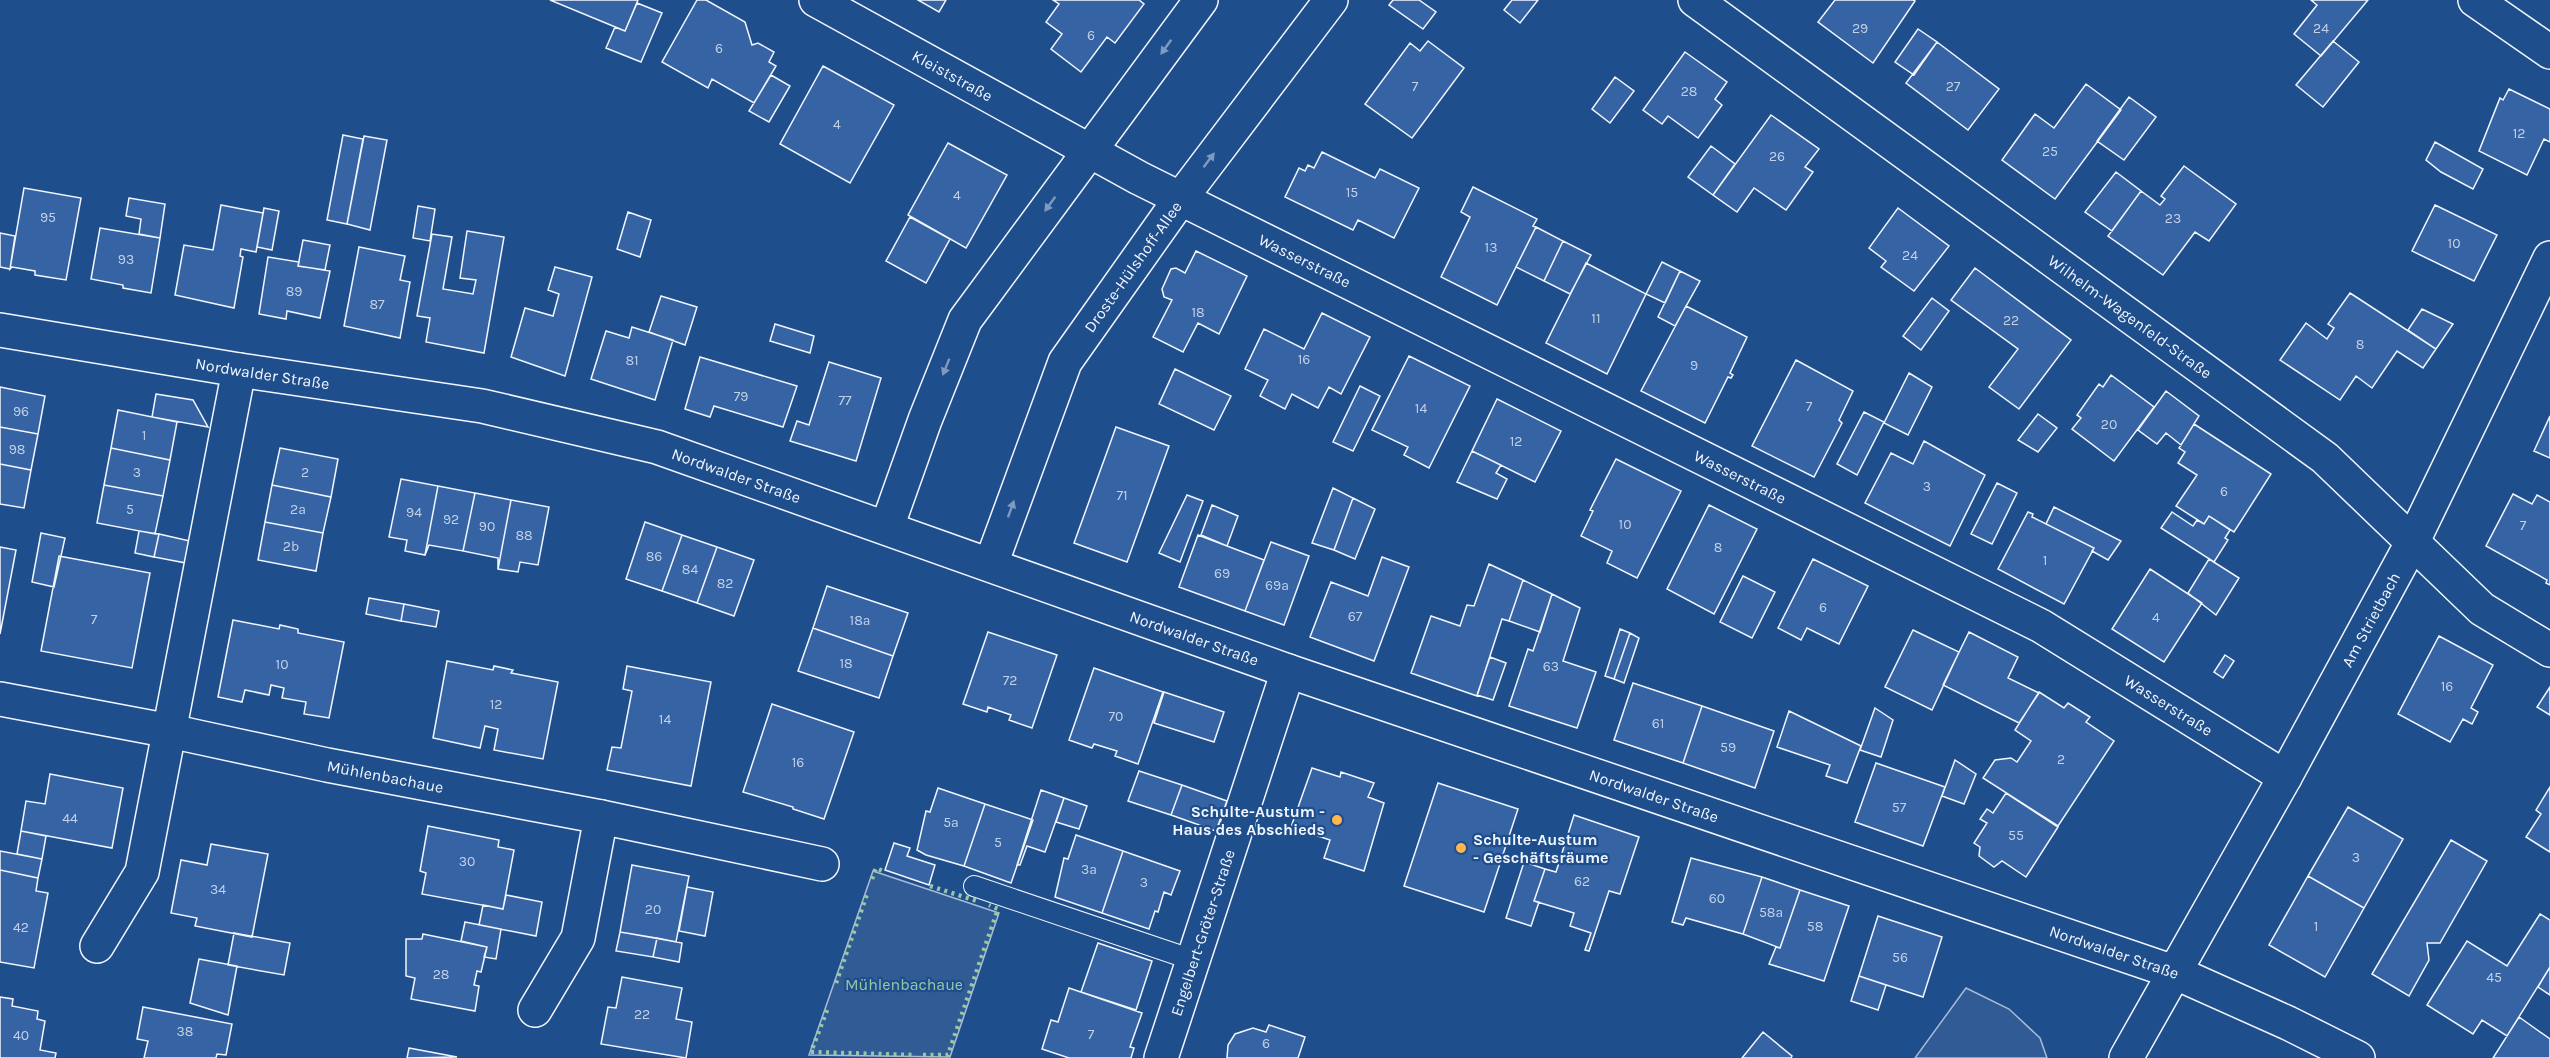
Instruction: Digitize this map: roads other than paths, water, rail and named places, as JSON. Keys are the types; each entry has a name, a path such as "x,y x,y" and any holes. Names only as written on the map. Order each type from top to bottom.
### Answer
{"street":[{"name":"Kleiststraße","path":"816,0 1089,151 1180,198"},
{"path":"887,527 925,420 965,320 1201,0"},
{"name":"Droste-Hülshoff-Allee","path":"991,564 1065,362 1180,198 1332,0"},
{"name":"Wilhelm-Wagenfeld-Straße","path":"1695,0 2325,458 2482,609 2550,651"},
{"path":"2475,0 2550,52"},
{"name":"Wasserstraße","path":"1180,198 2041,626 2285,777"},
{"name":"Am Strietbach","path":"2127,1058 2285,777 2413,541 2550,258"},
{"name":"Nordwalder Straße","path":"0,330 239,370 482,406 657,447 1288,671 2174,972 2288,1023 2358,1058"},
{"path":"98,946 142,872 239,370"},
{"name":"Engelbert-Gröter-Straße","path":"1161,1058 1288,671"},
{"name":"Mühlenbachaue","path":"0,699 601,817 822,864"},
{"path":"535,1010 578,938 601,817"}],"lane":[{"path":"974,886 1193,960"}],"place":[{"name":"Schulte-Austum - Haus des Abschieds","path":"1337,820"},
{"name":"Schulte-Austum - Geschäftsräume","path":"1461,848"}]}
